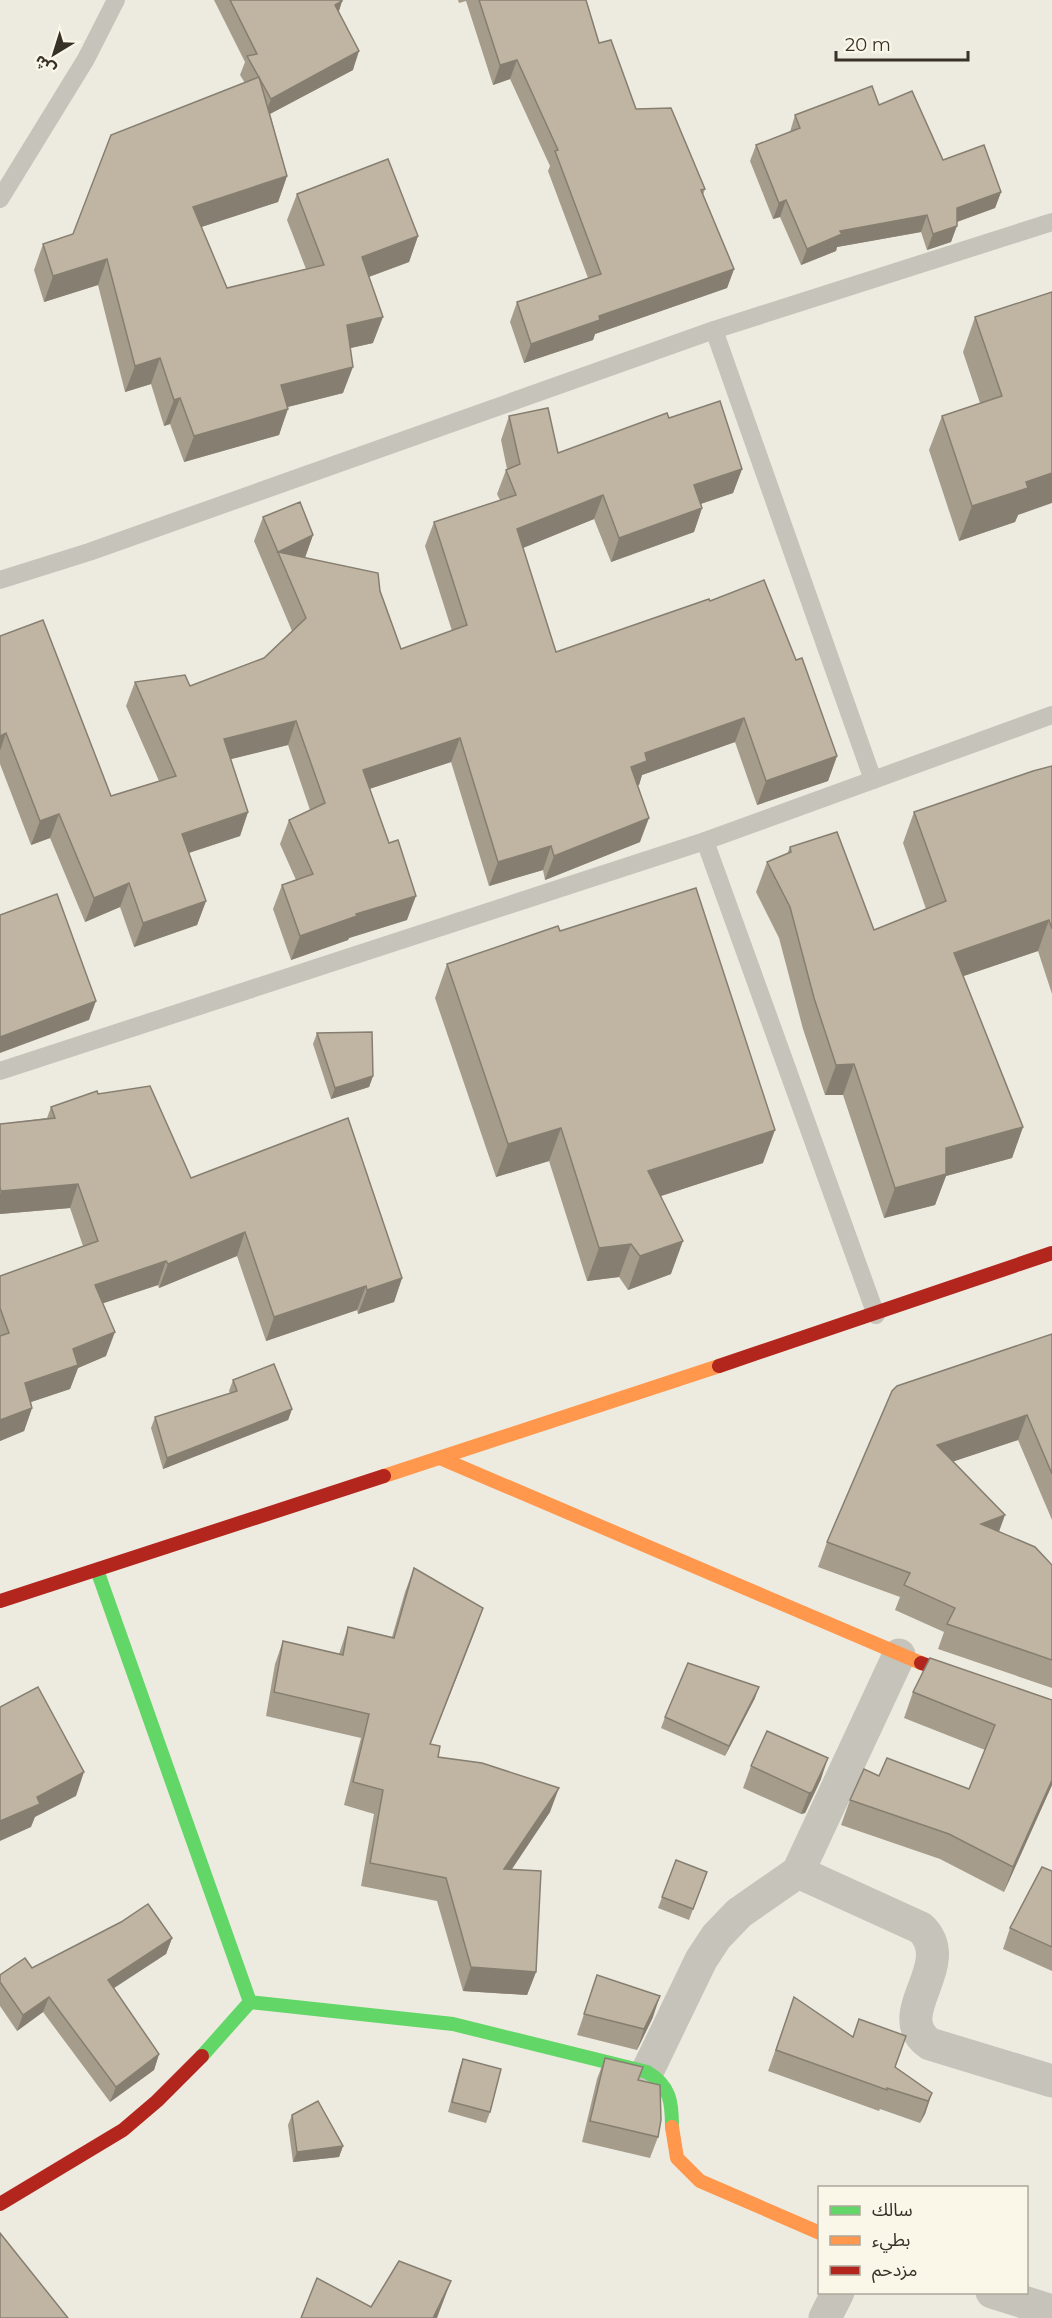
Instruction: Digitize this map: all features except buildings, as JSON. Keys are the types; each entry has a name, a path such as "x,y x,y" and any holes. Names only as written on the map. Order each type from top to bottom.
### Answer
{"street":[{"path":"0,1602 876,1315 1052,1253"},
{"path":"440,1458 899,1655 1052,1708"},
{"path":"97,1570 250,2002"},
{"path":"647,2072 700,1960 716,1936 739,1913 798,1872 899,1655"},
{"path":"798,1872 921,1929 931,1938 934,1949 933,1960 915,2020 922,2038 930,2044 1052,2081"},
{"path":"250,2002 453,2024 647,2072 659,2077 666,2084 672,2098 672,2135 677,2157 686,2169 700,2181 818,2233"},
{"path":"0,2204 86,2155 123,2129 199,2059 250,2002"},
{"path":"825,2318 837,2294"},
{"path":"998,2294 1052,2311"}],"lane":[{"path":"0,199 86,59 116,0"},
{"path":"0,579 89,552 714,330 1052,222"},
{"path":"714,330 873,780"},
{"path":"0,1071 705,841 1052,715"},
{"path":"705,841 876,1315"}],"traffic: fast":[{"path":"97,1570 250,2002 202,2056"},
{"path":"250,2002 453,2024 647,2072 661,2083 668,2095 672,2127"}],"traffic: slow":[{"path":"384,1476 719,1366"},
{"path":"440,1458 921,1663"},
{"path":"672,2127 677,2158 700,2181 818,2232"}],"traffic: jam":[{"path":"719,1366 1052,1253"},
{"path":"0,1601 384,1476"},
{"path":"921,1663 1052,1708"},
{"path":"0,2204 123,2130 157,2101 202,2056"}]}
